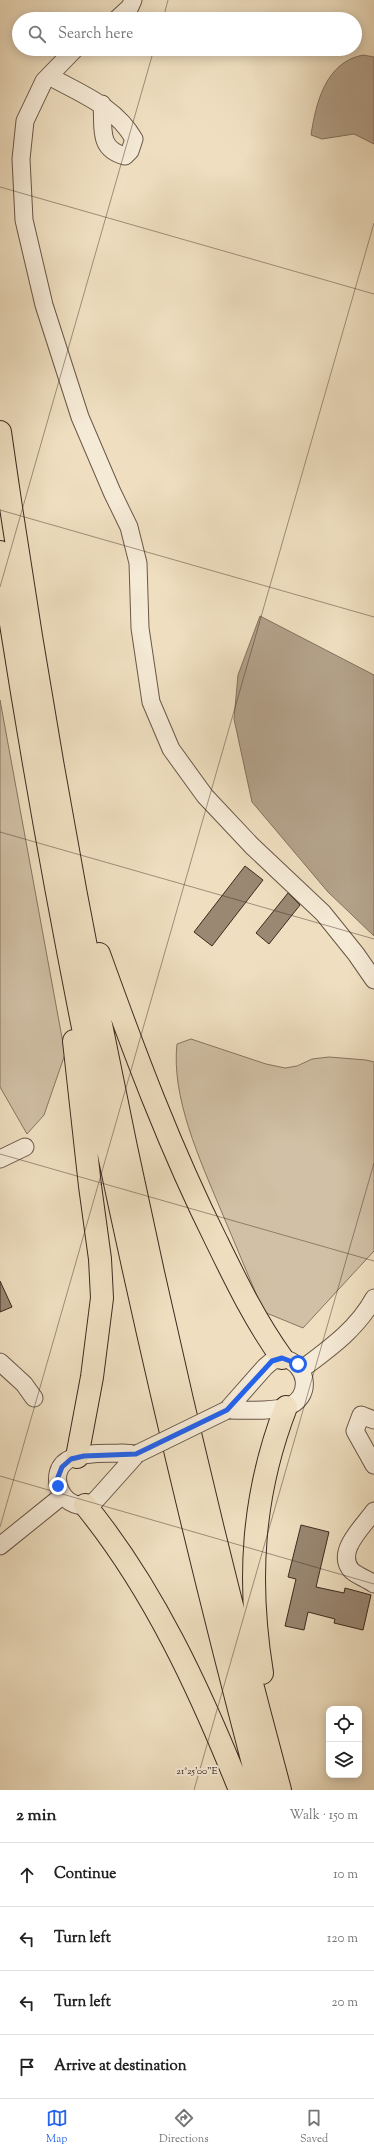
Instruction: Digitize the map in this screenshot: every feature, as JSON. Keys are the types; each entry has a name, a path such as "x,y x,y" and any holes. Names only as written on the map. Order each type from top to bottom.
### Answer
{"highway":[{"path":"0,432 38,674 66,887 109,1151 167,1415 205,1575 260,1790"},
{"path":"0,552 29,731 134,1182 178,1385 245,1657 280,1790"},
{"path":"66,887 185,1179 262,1330 282,1358"},
{"path":"66,887 90,1186 100,1258 102,1298 92,1376 77,1457"},
{"path":"286,1407 265,1471 258,1510 253,1568 254,1607 265,1696 289,1790"},
{"path":"85,1505 114,1542 146,1592 204,1708 240,1790"}],"street":[{"path":"125,12 130,7 133,0"},
{"path":"68,56 44,81 25,121 21,159 24,220 44,305 80,417 131,534 138,563 140,628 151,702 171,749 205,796 252,846 323,913 356,954 374,980"},
{"path":"49,76 102,104"},
{"path":"0,1159 25,1147"},
{"path":"302,1369 339,1342 355,1325 374,1298"},
{"path":"136,1454 95,1501 85,1505 74,1503 62,1496 58,1486 59,1472 65,1462 77,1457 136,1454 227,1410 272,1361 282,1358 292,1361 302,1369 304,1382 301,1395 297,1400 286,1407 227,1410"},
{"path":"0,1362 24,1384 34,1398"},
{"path":"370,1417 355,1432 374,1465"},
{"path":"0,1546 62,1496"},
{"path":"374,1510 347,1549 347,1559 353,1572 374,1584"}],"shaded area":[{"path":"362,55 374,57 374,144 354,134 322,139 311,135 316,110 325,85 340,66 350,59"},
{"path":"260,616 374,675 374,936 328,892 252,802 234,719 238,675"},
{"path":"0,700 65,1054 44,1115 27,1134 0,1087"},
{"path":"191,1039 266,1064 285,1068 297,1066 312,1059 329,1057 374,1062 374,1251 303,1328 264,1312 204,1170 189,1128 178,1085 176,1064 177,1044"}],"building":[{"path":"245,866 263,880 212,946 194,932"},
{"path":"288,893 300,905 269,944 256,933"},
{"path":"0,1281 12,1307 0,1312"},
{"path":"301,1525 329,1532 316,1587 344,1593 345,1588 371,1595 363,1630 334,1623 335,1619 308,1612 304,1630 285,1626 296,1579 288,1577"}],"route":[{"path":"58,1486 59,1472 65,1462 84,1456 122,1453 136,1454 227,1410 236,1398 265,1367 277,1358 288,1359 298,1364"}]}
